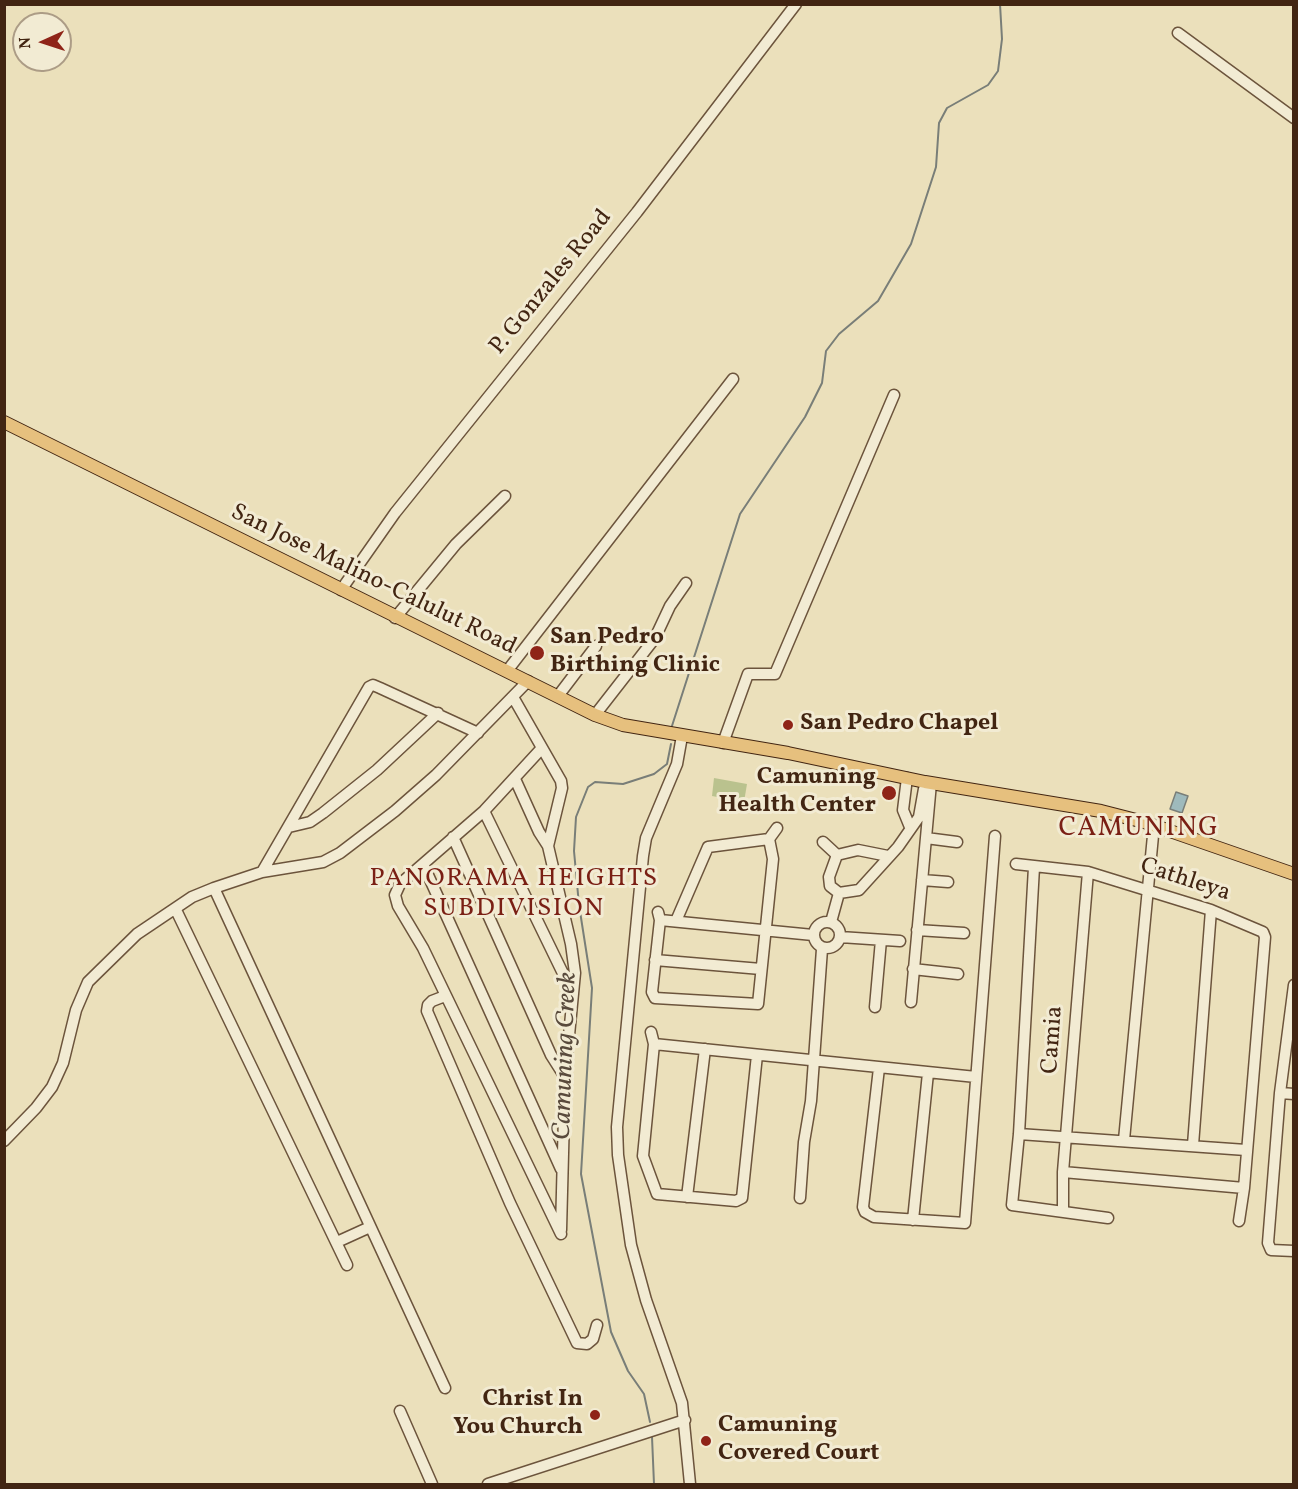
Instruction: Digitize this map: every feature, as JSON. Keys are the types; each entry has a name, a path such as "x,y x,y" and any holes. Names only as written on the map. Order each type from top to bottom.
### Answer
{"main road":[{"name":"San Jose Malino-Calulut Road","path":"4,422 595,716 623,725 788,753 928,783 1101,811 1154,825 1293,874"}],"street":[{"name":"P. Gonzales Road","path":"341,590 395,513 637,212 796,4"},
{"path":"1178,33 1293,118"},
{"path":"507,671 733,379"},
{"path":"723,743 748,674 775,674 894,395"},
{"path":"395,618 456,544 505,496"},
{"path":"595,716 655,638 670,606 686,582"},
{"path":"558,696 596,646"},
{"path":"4,1141 36,1108 52,1087 63,1063 76,1010 88,982 137,934 176,910 192,897 214,888 262,872 304,867 323,862 340,853 394,811 460,752 528,681"},
{"path":"262,872 369,687 373,686 438,713 478,733"},
{"path":"513,697 562,788 548,846"},
{"path":"289,827 310,822 323,813 376,770 438,713"},
{"path":"681,736 677,764 646,838 643,856 617,1127 618,1155 634,1260 678,1390 685,1420 690,1485"},
{"path":"515,779 539,832 548,846 571,944 575,973 565,1077 561,1234 423,948 398,906 395,895 400,884 484,811 542,748"},
{"path":"907,778 903,810 910,827"},
{"path":"837,855 829,877 830,886 839,893 859,890 898,847 919,817 928,783"},
{"path":"911,1002 926,838 928,783"},
{"path":"484,811 573,995"},
{"path":"1124,1140 1146,890 1154,825"},
{"path":"675,921 708,847 769,839 777,828"},
{"path":"879,1068 863,1207 868,1216 965,1223 995,836"},
{"path":"453,837 551,1055 565,1077"},
{"path":"926,838 957,842"},
{"path":"769,839 773,859 765,929 761,969 760,1002 755,1006 655,998 652,992 659,916 675,921 765,929 813,935"},
{"path":"823,842 837,855"},
{"path":"837,855 858,850 888,856"},
{"path":"423,864 562,1172"},
{"name":"Cathleya","path":"1016,864 1088,872 1211,910 1260,930 1264,937 1246,1150"},
{"path":"1034,867 1019,1134 1012,1205 1108,1218"},
{"name":"Camia","path":"1063,1211 1063,1172 1088,872"},
{"path":"922,880 948,882"},
{"path":"214,888 446,1388"},
{"path":"831,922 839,893"},
{"path":"176,910 347,1265"},
{"path":"1193,1145 1211,910"},
{"path":"800,1198 822,949 815,942 813,935 819,925 831,922"},
{"path":"822,949 832,948 840,937 839,930 831,922"},
{"path":"917,930 964,933"},
{"path":"840,937 900,941"},
{"path":"875,1007 881,940"},
{"path":"655,960 761,969"},
{"path":"913,969 958,974"},
{"path":"1293,985 1280,1093 1268,1243 1271,1250 1293,1251"},
{"path":"445,996 432,1001 427,1011 510,1203 577,1344 587,1344 593,1339 596,1336 597,1325"},
{"path":"651,1032 654,1044 643,1156 655,1193 736,1201 742,1198 757,1055"},
{"path":"654,1044 976,1077"},
{"path":"687,1197 705,1049"},
{"path":"913,1220 928,1073"},
{"path":"1280,1093 1293,1094"},
{"path":"1019,1134 1246,1150 1239,1221"},
{"path":"1063,1172 1244,1188"},
{"path":"337,1242 370,1227"},
{"path":"400,1411 432,1485"},
{"path":"488,1485 685,1420"}],"green space":[{"path":"714,778 747,784 744,802 712,796"}],"water":[{"path":"1176,792 1188,796 1182,813 1170,809"}],"waterway":[{"name":"Camuning Creek","path":"671,729 740,514 805,417 822,383 826,351 839,334 878,301 911,244 936,167 939,123 947,108 988,85 998,71 1002,39 1000,4"},
{"name":"Camuning Creek","path":"650,1422 644,1394 628,1371 611,1332 581,1174 592,988 579,905 574,851 576,817 588,787 595,782 623,784 654,774 667,764 671,744"},
{"name":"Camuning Creek","path":"652,1437 654,1484"}],"place":[{"name":"San Pedro Birthing Clinic","path":"537,653"},
{"name":"San Pedro Chapel","path":"788,725"},
{"name":"Camuning Health Center","path":"889,793"},
{"name":"Christ In You Church","path":"595,1415"},
{"name":"Camuning Covered Court","path":"706,1441"}],"district":[{"name":"CAMUNING","path":"1139,830"},
{"name":"PANORAMA HEIGHTS SUBDIVISION","path":"514,895"}]}
